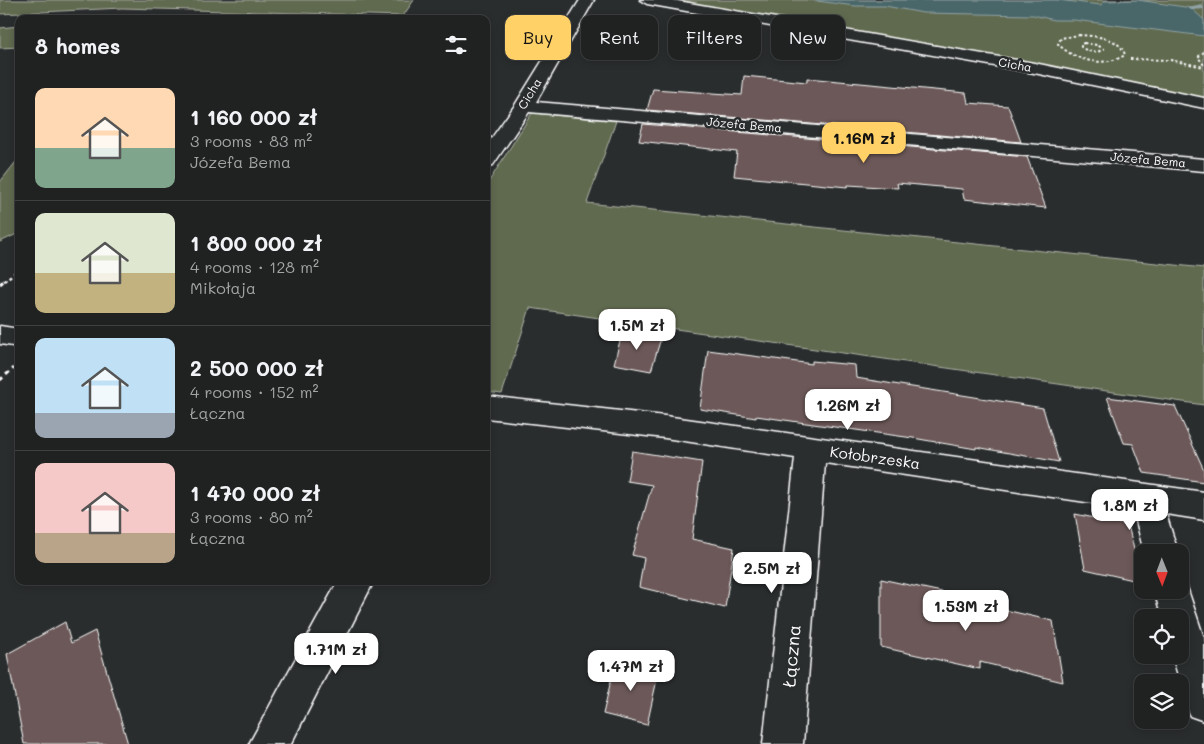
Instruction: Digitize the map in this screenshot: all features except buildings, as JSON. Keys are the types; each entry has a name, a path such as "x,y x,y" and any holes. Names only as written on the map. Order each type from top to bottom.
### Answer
{"street":[{"name":"Cicha","path":"490,155 524,106 586,0"},
{"name":"Cicha","path":"647,0 1034,68 1204,103"},
{"name":"Józefa Bema","path":"524,106 1204,165"},
{"path":"0,335 15,337"},
{"name":"Kołobrzeska","path":"490,407 665,428 1204,506"},
{"name":"Łączna","path":"783,744 812,449"},
{"path":"1145,496 1159,544"},
{"path":"269,744 355,585"},
{"path":"1189,650 1204,702"}],"path":[{"path":"1123,58 1125,51 1119,45 1093,36 1066,36 1058,40 1058,44 1070,54 1089,60 1109,61 1123,58 1170,60 1204,66"},
{"path":"1092,43 1093,36"},
{"path":"1092,43 1101,46 1103,51 1088,51 1080,45 1092,43"},
{"path":"1204,52 1198,57 1204,66"},
{"path":"0,284 15,272"},
{"path":"0,380 15,368"}],"green space":[{"path":"0,0 414,0 404,15 122,8 0,14"},
{"path":"647,0 1204,0 1204,103 845,37 845,15 771,15 771,23 761,21 761,15 728,15"},
{"path":"15,26 15,47 0,48 0,28"},
{"path":"532,113 616,121 587,203 1204,268 1204,405 530,308 502,394 490,392 490,180"},
{"path":"15,163 15,235 0,242 0,182"}],"water":[{"path":"809,0 1057,0 1101,5 1104,1 1138,0 1191,8 1204,20 1204,36 1074,20 1054,20 1033,15 923,13 885,6 855,6"}],"waterway":[{"path":"1191,8 1202,7"}]}
